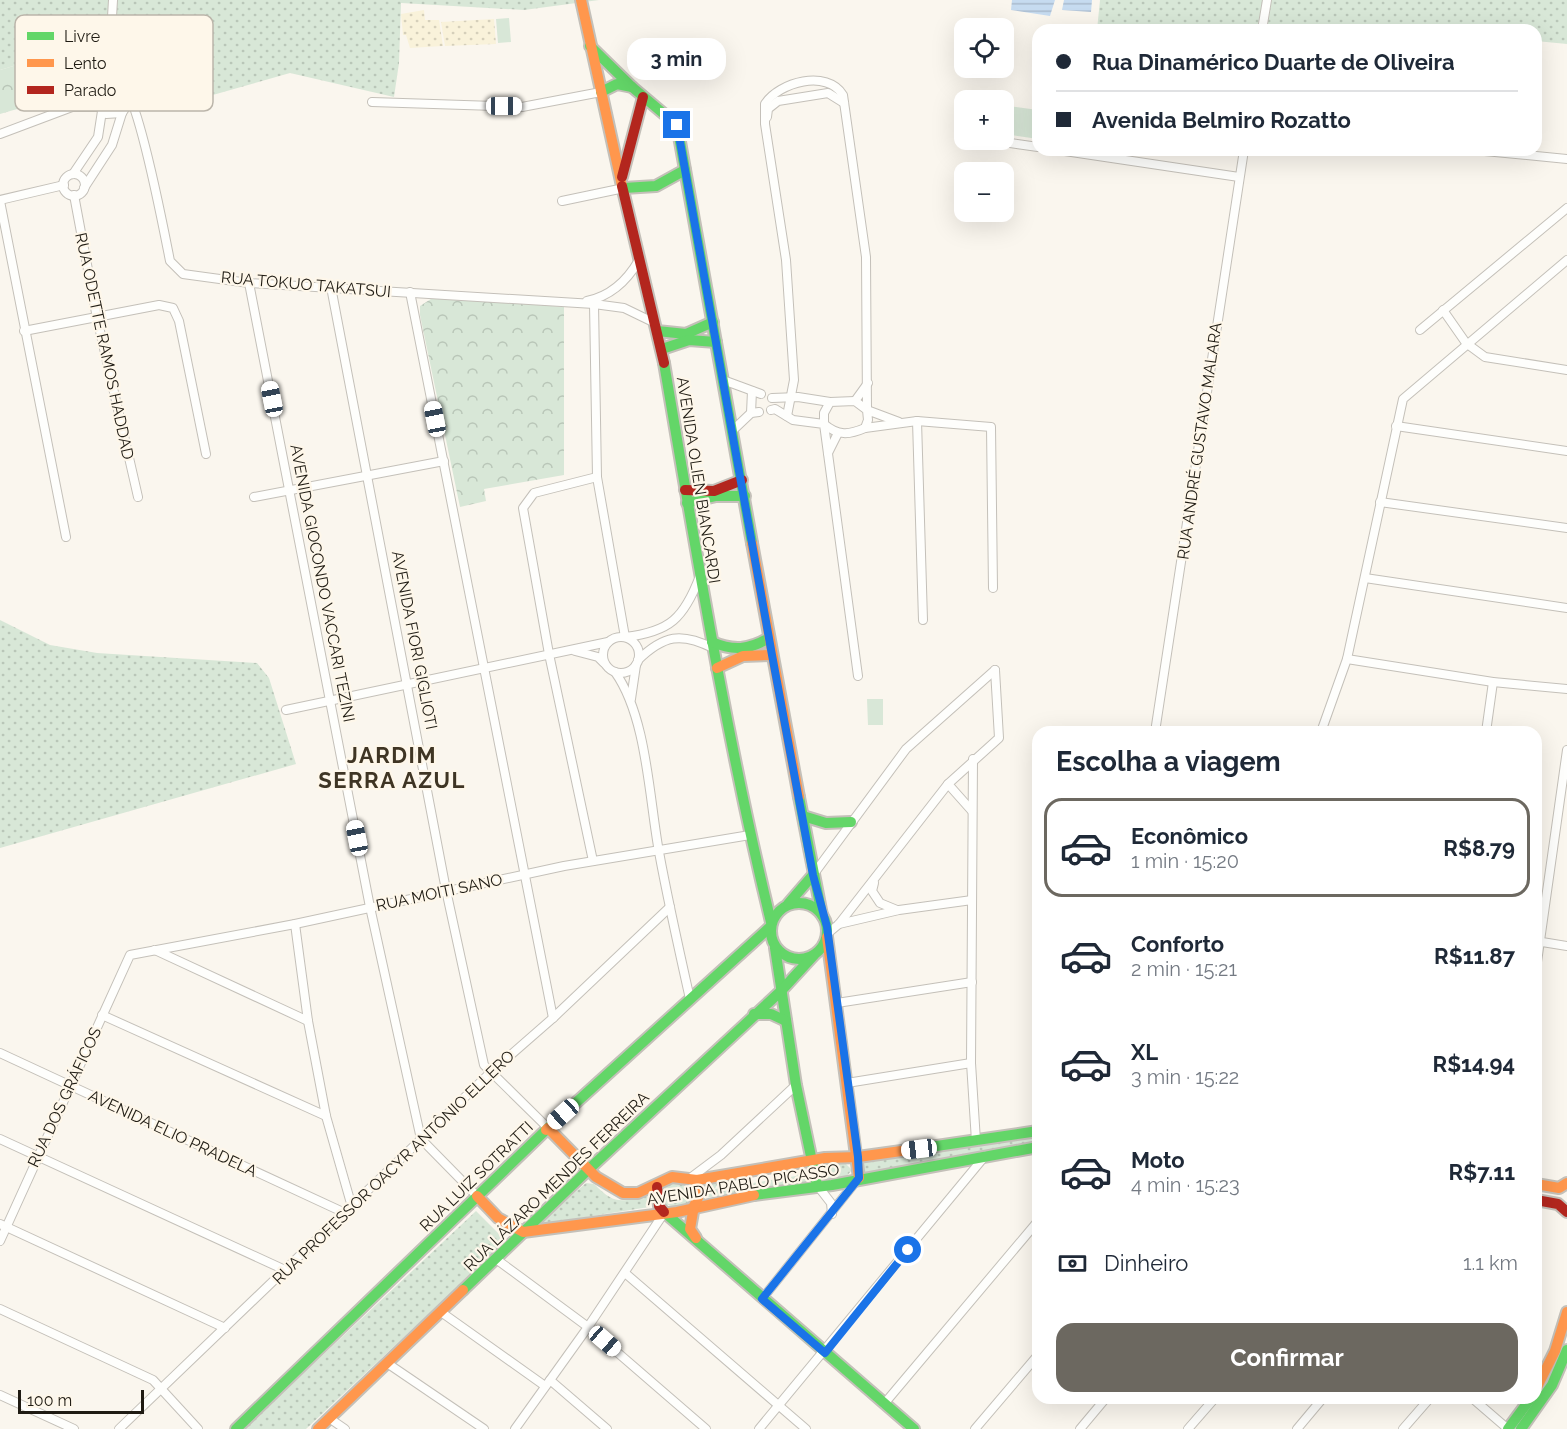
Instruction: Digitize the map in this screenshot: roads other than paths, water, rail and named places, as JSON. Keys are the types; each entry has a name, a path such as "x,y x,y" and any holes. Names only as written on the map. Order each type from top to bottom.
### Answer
{"street":[{"path":"112,15 113,0"},
{"name":"AVENIDA OLIEN BIANCARDI","path":"581,0 592,59 662,349 717,668 750,835 771,925"},
{"path":"1263,24 1267,0"},
{"path":"589,45 632,87 677,125 772,655 813,875 827,936 837,1003 859,1178 762,1299"},
{"path":"787,416 794,380 786,260 765,124 765,104 772,93 780,88 824,81 838,87 845,104 866,257 868,420 865,428"},
{"path":"372,102 522,106 601,93 617,84 632,87"},
{"path":"765,124 768,109 778,101 828,93 845,104"},
{"path":"623,183 643,96"},
{"path":"0,134 61,111"},
{"path":"100,111 98,137 74,174 66,177 64,185 67,192 74,195 84,188 112,145 124,112"},
{"path":"103,111 112,116 124,112"},
{"name":"RUA TOKUO TAKATSUI","path":"134,111 173,267 183,274 249,283 594,304 624,308 656,327"},
{"path":"124,112 141,133"},
{"path":"98,137 112,145"},
{"path":"1014,144 1032,146"},
{"path":"1098,156 1239,177"},
{"name":"RUA ANDRÉ GUSTAVO MALARA","path":"1156,726 1243,156"},
{"path":"1536,156 1567,159"},
{"path":"562,201 623,183 637,190 663,185 685,170"},
{"path":"74,174 81,177 84,188"},
{"path":"64,185 0,200 66,537"},
{"name":"RUA ODETTE RAMOS HADDAD","path":"74,195 97,318 138,497"},
{"path":"1420,330 1567,208"},
{"name":"RUA TOKUO TAKATSUI","path":"580,303 615,289 625,280 639,259"},
{"path":"1323,726 1347,659 1402,399 1567,260"},
{"name":"AVENIDA GIOCONDO VACCARI TEZINI","path":"249,283 370,907 421,1139"},
{"name":"AVENIDA FIORI GIGLIOTI","path":"331,287 409,685 446,890 484,1065 560,1137 589,1169"},
{"path":"410,292 553,1018"},
{"path":"594,304 597,477 625,637 638,648 631,701"},
{"path":"24,331 159,305 173,308 179,321 206,454"},
{"path":"1443,310 1466,343 1485,357 1567,370"},
{"path":"656,327 686,334 712,322"},
{"path":"662,349 689,340 716,342"},
{"path":"723,380 762,394"},
{"path":"855,401 868,383"},
{"path":"732,431 755,413 752,392"},
{"path":"772,398 790,397 830,402 855,401 867,410 899,422"},
{"path":"830,402 824,413 827,454 858,676"},
{"path":"771,410 775,409 807,423 824,424 837,433 855,433 865,428 917,421 991,427 993,588"},
{"path":"917,421 923,620"},
{"path":"1396,426 1567,451"},
{"path":"827,454 837,433"},
{"path":"254,497 444,461"},
{"path":"593,861 549,654 523,508 534,493 597,477"},
{"path":"685,490 714,491 742,480"},
{"path":"687,503 716,496 745,496"},
{"path":"1380,501 1567,528"},
{"path":"286,710 485,670 625,637 650,634 673,622 690,603 700,576"},
{"path":"1365,578 1567,608"},
{"path":"615,672 627,672 653,645 673,638 693,638 726,649 741,650 756,646 769,638"},
{"path":"605,665 603,653 608,642"},
{"path":"564,651 598,657 615,672 631,701 648,776 659,849 690,999"},
{"path":"717,668 743,656 772,655"},
{"path":"1347,659 1493,682 1567,689"},
{"path":"775,948 786,957 800,960 814,955 948,784 973,759 999,738 995,670 906,749 813,875 788,904 778,911 771,925 796,1085 811,1160 817,1185 831,1203 832,1214"},
{"path":"1487,726 1493,682"},
{"path":"1542,916 1567,750"},
{"path":"973,759 971,1064 976,1141"},
{"path":"948,784 972,811"},
{"path":"803,816 826,823 850,822"},
{"name":"RUA MOITI SANO","path":"130,955 295,924 446,890 593,861 750,835"},
{"path":"875,879 872,891 874,897 880,903 898,910"},
{"path":"839,924 898,910 972,900"},
{"path":"788,904 807,904 822,915"},
{"name":"RUA PROFESSOR OACYR ANTÔNIO ELLERO","path":"119,1429 490,1073 553,1018 670,907"},
{"path":"295,924 308,1021 326,1116 348,1210"},
{"name":"RUA LUIZ SOTRATTI","path":"236,1429 548,1128 771,925"},
{"path":"1542,943 1567,946"},
{"path":"155,950 308,1021"},
{"name":"RUA DOS GRÁFICOS","path":"0,1241 3,1225 71,1085 130,955"},
{"name":"RUA LÁZARO MENDES FERREIRA","path":"318,1429 589,1169 781,991 814,955"},
{"path":"837,1003 972,982"},
{"path":"754,1014 771,1014 786,1021"},
{"path":"102,1015 326,1116"},
{"name":"AVENIDA ELIO PRADELA","path":"0,1053 348,1210"},
{"path":"847,1083 971,1064"},
{"path":"699,1243 690,1229 694,1206 698,1198 693,1180 796,1085"},
{"name":"AVENIDA PABLO PICASSO","path":"589,1169 607,1187 619,1194 644,1192 672,1177 693,1180 811,1160 858,1157 1032,1132"},
{"path":"0,1139 285,1270"},
{"path":"421,1139 509,1227 524,1232"},
{"name":"AVENIDA PABLO PICASSO","path":"524,1232 676,1212 694,1206 817,1185 843,1184 859,1178 1032,1149"},
{"path":"759,1429 825,1353 985,1156"},
{"path":"1542,1185 1558,1188 1567,1183"},
{"path":"657,1187 659,1206 664,1212 914,1429"},
{"path":"1567,1189 1565,1204 1567,1211"},
{"path":"1542,1201 1557,1204 1567,1211"},
{"path":"515,1429 588,1327 664,1212"},
{"path":"3,1225 225,1328"},
{"path":"884,1404 1032,1228"},
{"path":"496,1259 588,1327 706,1429"},
{"path":"625,1273 806,1429"},
{"path":"0,1309 153,1380 198,1429"},
{"path":"441,1312 548,1383 607,1429"},
{"path":"1542,1377 1555,1351 1567,1312"},
{"path":"1542,1399 1552,1385 1567,1350"},
{"path":"975,1429 1032,1362"},
{"path":"387,1363 484,1429"},
{"path":"0,1395 74,1429"},
{"path":"1080,1429 1101,1404"},
{"path":"1188,1429 1210,1404"},
{"path":"1297,1429 1318,1404"},
{"path":"1403,1429 1425,1404"},
{"path":"1479,1404 1508,1429 1527,1404"},
{"path":"1521,1429 1539,1404"},
{"path":"329,1418 345,1429"}],"water":[{"path":"1012,0 1055,0 1050,16 1011,10"},
{"path":"1064,0 1092,0 1091,12 1062,10"}],"district":[{"name":"JARDIM SERRA AZUL","path":"392,768"}]}
